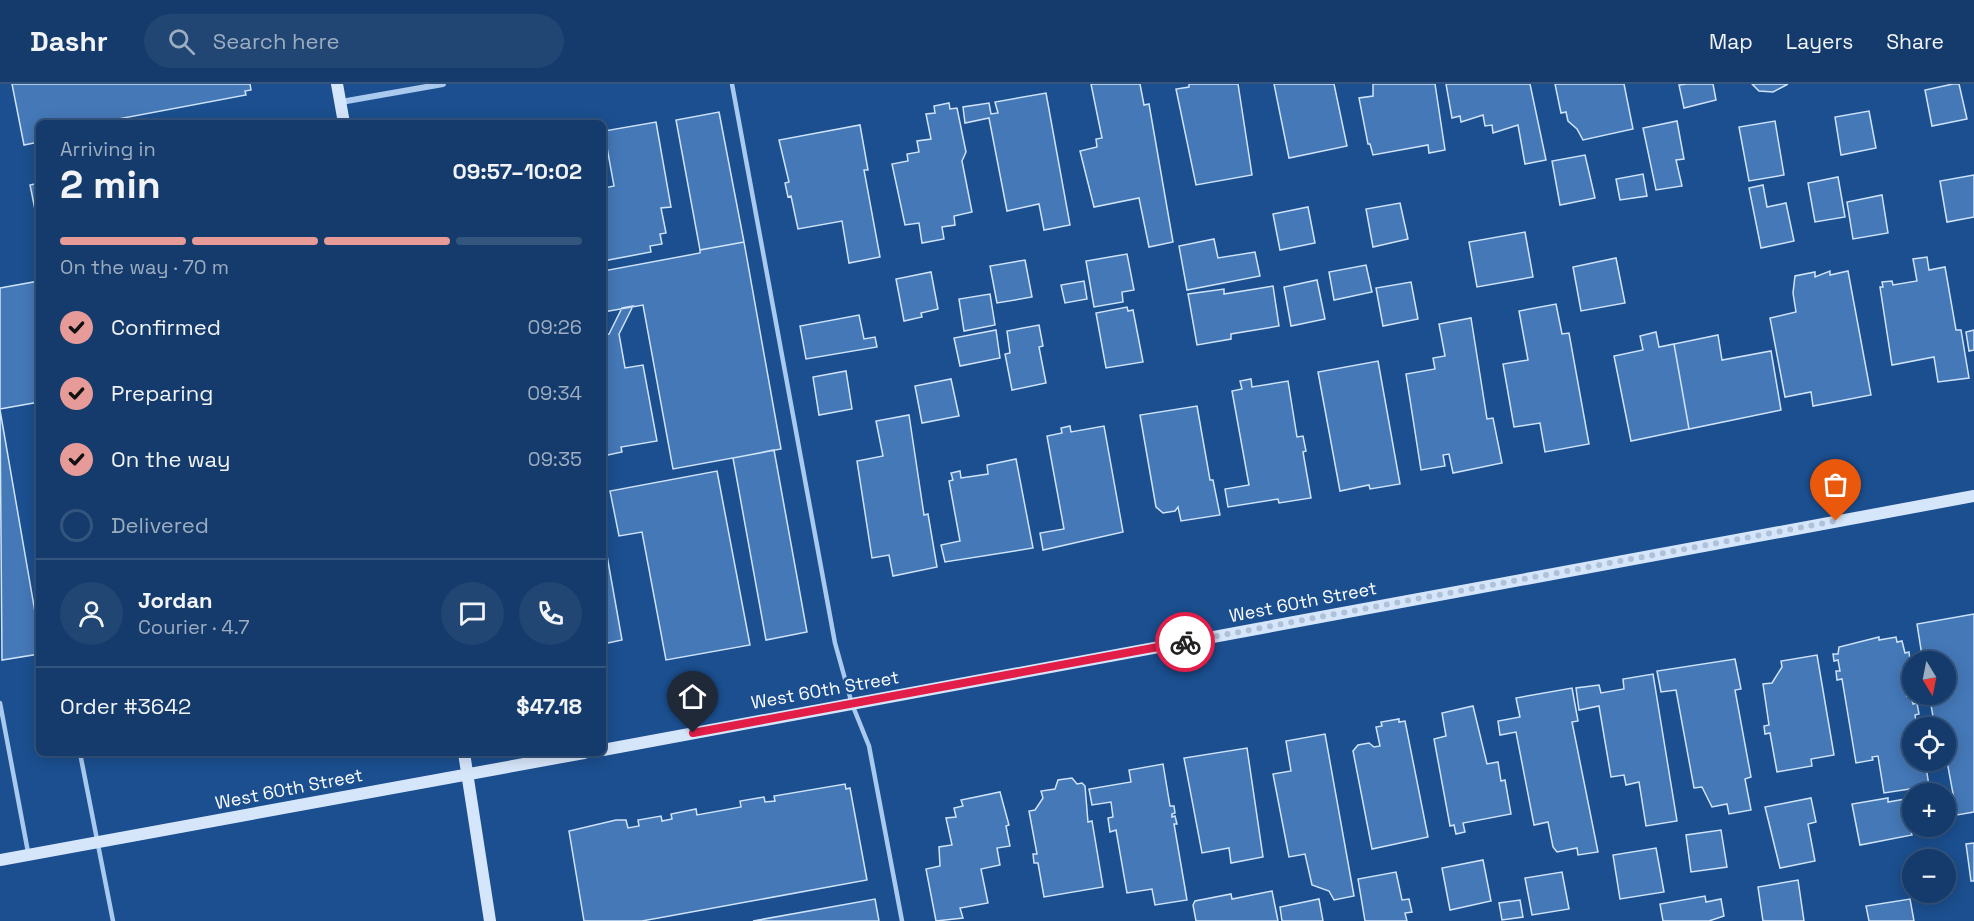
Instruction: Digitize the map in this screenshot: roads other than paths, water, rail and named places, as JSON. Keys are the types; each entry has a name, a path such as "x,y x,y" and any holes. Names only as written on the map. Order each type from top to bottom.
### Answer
{"street":[{"path":"337,84 343,120"},
{"path":"340,102 442,84"},
{"name":"West 60th Street","path":"606,749 1974,496"},
{"path":"464,756 490,921"},
{"name":"West 60th Street","path":"0,860 568,756"}],"lane":[{"path":"732,84 835,644 852,704 869,746 902,921"},
{"path":"0,703 28,855"},
{"path":"81,756 113,921"}]}
